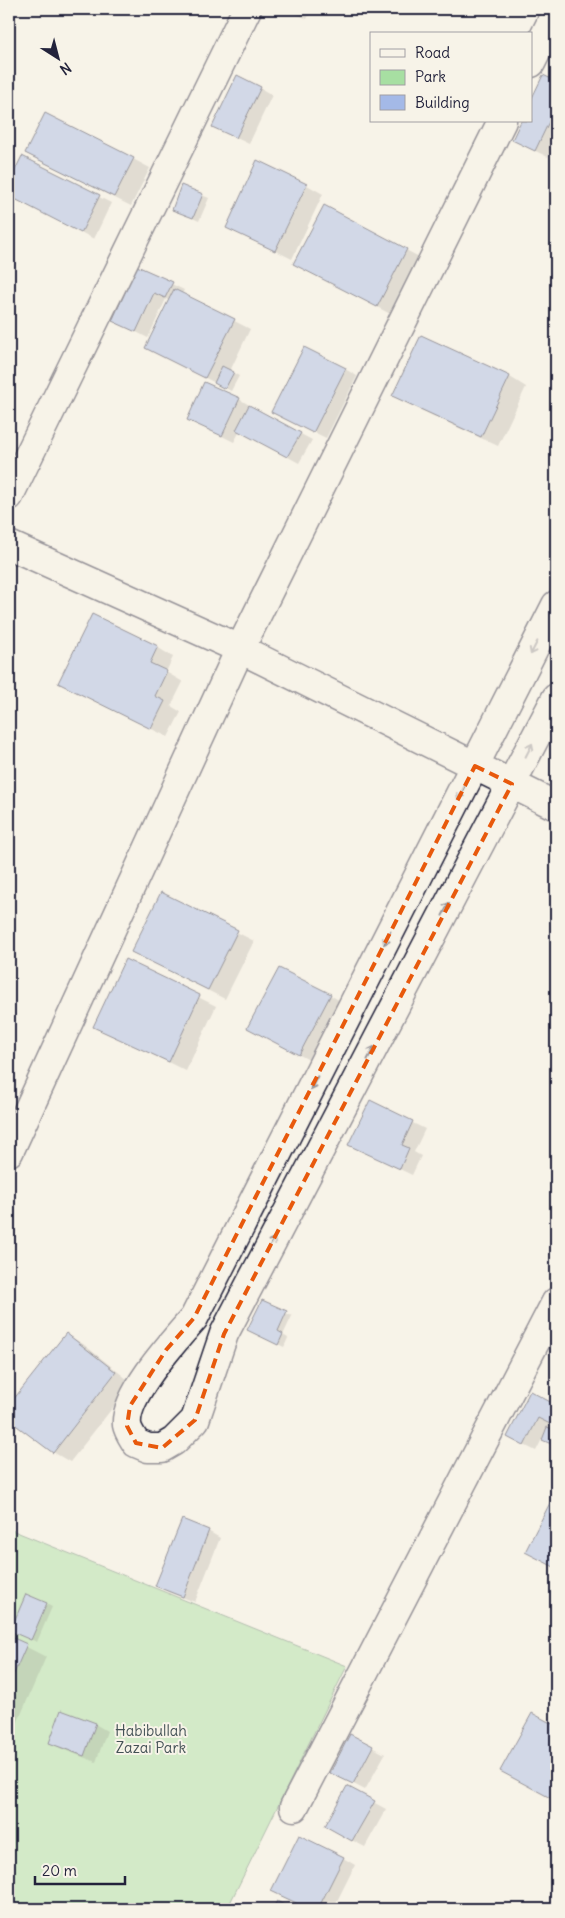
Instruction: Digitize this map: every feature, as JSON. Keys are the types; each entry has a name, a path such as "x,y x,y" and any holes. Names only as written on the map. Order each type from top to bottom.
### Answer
{"street":[{"path":"9,496 247,9"},
{"path":"532,61 556,13"},
{"path":"9,1152 240,649 502,122"},
{"path":"9,545 240,649 556,806"},
{"path":"556,605 194,1318 166,1350 144,1381 130,1406 127,1426 136,1443 148,1448 162,1448 174,1441 195,1420 224,1334 556,698"},
{"path":"227,1254 258,1268"},
{"path":"294,1807 556,1302"},
{"path":"194,1318 224,1334"}],"highlighted area":[{"path":"475,766 512,784 224,1334 195,1420 162,1448 136,1443 127,1426 130,1406 166,1350 194,1318"}],"green space":[{"name":"Habibullah Zazai Park","path":"9,1529 347,1666 227,1909 9,1909"}],"building":[{"path":"237,75 261,87 236,138 212,127"},
{"path":"543,75 556,81 556,107 535,151 512,140 521,122 532,122 532,98"},
{"path":"45,113 134,158 114,197 25,153"},
{"path":"22,156 100,195 81,233 9,196 9,182"},
{"path":"257,160 307,184 275,251 226,228"},
{"path":"181,185 203,194 193,218 172,210"},
{"path":"324,205 407,249 377,307 293,264"},
{"path":"137,266 173,282 165,298 154,293 136,332 112,321"},
{"path":"174,289 235,319 205,378 145,348"},
{"path":"421,335 510,376 481,437 392,396"},
{"path":"304,347 346,368 313,433 271,412"},
{"path":"222,366 234,372 225,389 214,383"},
{"path":"204,382 240,398 222,436 187,420"},
{"path":"249,405 301,433 287,457 236,430"},
{"path":"92,614 158,646 150,663 167,671 155,696 165,701 151,729 58,683"},
{"path":"161,892 238,930 208,990 131,952"},
{"path":"125,959 200,995 169,1062 93,1027"},
{"path":"279,968 331,994 299,1055 247,1028"},
{"path":"370,1100 413,1121 402,1145 409,1148 400,1169 348,1145"},
{"path":"262,1300 287,1311 278,1331 283,1334 278,1345 247,1330"},
{"path":"66,1333 116,1372 53,1453 9,1420 9,1405"},
{"path":"530,1391 556,1405 556,1427 538,1418 524,1446 507,1437"},
{"path":"547,1427 556,1430 556,1446 542,1440"},
{"path":"556,1493 556,1568 525,1552"},
{"path":"182,1519 209,1530 183,1597 155,1586"},
{"path":"26,1594 47,1603 31,1640 10,1631"},
{"path":"9,1636 27,1644 9,1685"},
{"path":"61,1710 96,1723 84,1756 49,1743"},
{"path":"532,1713 556,1726 556,1801 500,1771"},
{"path":"350,1734 373,1746 353,1784 330,1773"},
{"path":"347,1786 375,1801 352,1841 325,1826"},
{"path":"299,1835 344,1857 318,1909 309,1909 271,1891"},
{"path":"277,1901 291,1909 272,1909"}]}
